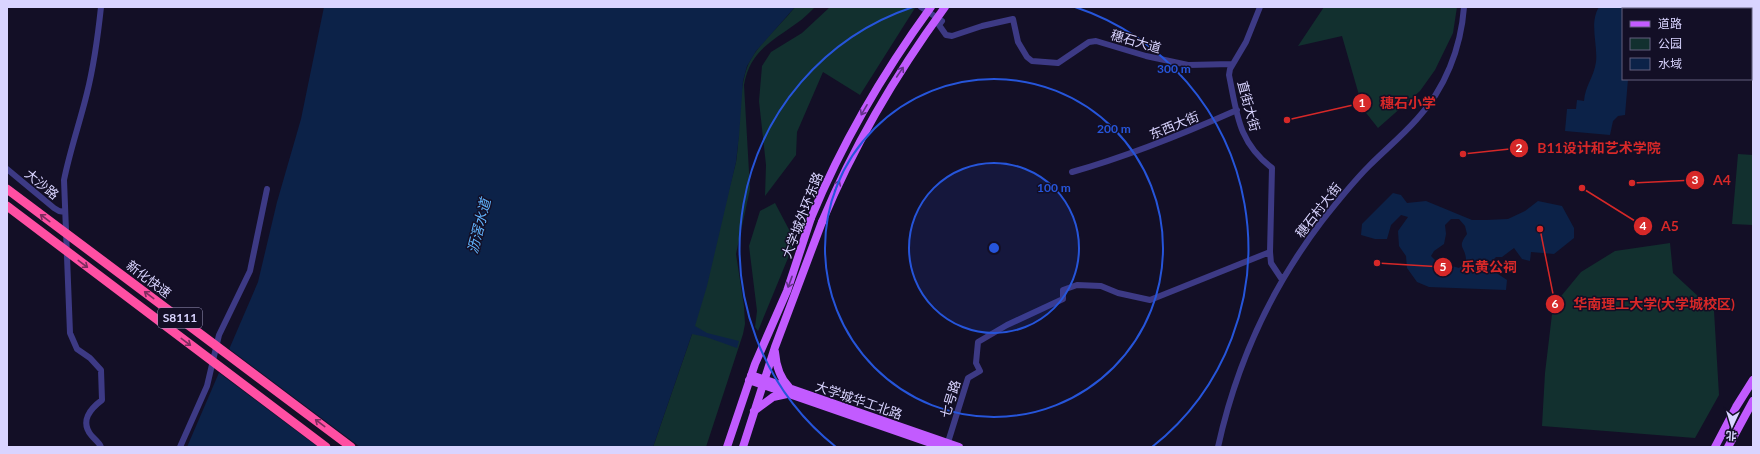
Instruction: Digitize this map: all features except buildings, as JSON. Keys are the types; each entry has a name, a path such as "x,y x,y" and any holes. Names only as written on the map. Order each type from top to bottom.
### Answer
{"highway":[{"name":"新化快速","path":"7,190 352,447"},
{"name":"S8111","path":"7,206 326,447"}],"main road":[{"name":"大学城外环东路","path":"728,447 750,377 765,337 787,291 811,218 829,176 864,110 898,55 931,7"},
{"name":"大学城外环东路","path":"743,447 775,347 822,222 841,178 870,121 896,78 945,7"},
{"path":"754,412 773,397 791,392 778,372 775,347"},
{"name":"大学城华工北路","path":"750,377 942,447"},
{"path":"1715,447 1732,412 1753,380"},
{"name":"大学城华工北路","path":"791,392 959,447"},
{"path":"1728,447 1753,401"},
{"path":"735,423 738,419 743,418 749,422 749,427"}],"street":[{"path":"100,7 98,36 88,91 68,158 64,180 70,333 77,348 90,358 101,370 102,400 92,408 87,417 87,426 90,433 101,447"},
{"name":"穗石大道","path":"921,7 942,21 939,26 946,35 949,36 1013,19 1020,46 1027,57 1034,61 1055,63 1061,62 1088,42 1103,42 1146,56 1188,65 1232,64"},
{"path":"1232,64 1246,42 1260,7"},
{"name":"穗石村大街","path":"1218,447 1226,414 1242,365 1280,284 1305,244 1343,194 1416,120 1433,98 1445,78 1456,49 1461,30 1464,7"},
{"name":"直街大街","path":"1232,64 1229,75 1242,130 1248,143 1258,157 1272,168 1270,252"},
{"name":"东西大街","path":"1072,172 1107,162 1164,141 1237,110"},
{"name":"大沙路","path":"7,169 54,208 65,212"},
{"path":"180,447 207,386 219,335 250,271 267,189"},
{"path":"1270,252 1271,263 1282,278"},
{"name":"七号路","path":"949,439 968,378 980,371 976,363 978,342 1007,325 1063,299 1063,290 1077,285 1101,286 1150,300 1270,252"}],"green space":[{"path":"795,7 815,7 802,20 763,48 751,64 744,85 750,189 736,254 744,306 745,324 743,334 706,447 653,447 692,334 736,162 743,81 751,59 761,45"},
{"path":"830,7 915,8 860,95 823,72 797,132 796,155 765,196 766,165 759,101 762,66 771,52 802,33"},
{"path":"1324,7 1457,7 1453,33 1435,70 1420,91 1378,128 1363,109 1342,36 1298,46"},
{"path":"1738,154 1753,155 1753,225 1732,224"},
{"path":"775,203 795,241 758,331 755,327 757,311 749,246 760,211"},
{"path":"1670,243 1673,273 1714,311 1719,395 1695,438 1542,426 1545,373 1553,306 1581,272 1615,251"}],"water":[{"name":"沥滘水道","path":"324,7 795,7 756,51 747,66 743,81 736,162 707,286 695,326 707,333 739,341 737,348 706,337 692,334 653,447 187,447 258,282 277,202 301,119"},
{"path":"1599,7 1634,7 1622,8 1622,80 1628,80 1625,115 1618,116 1613,121 1610,135 1565,131 1567,109 1576,109 1577,100 1584,101 1595,67 1596,55 1594,27 1596,13"},
{"path":"1393,193 1401,195 1407,203 1426,201 1472,220 1508,219 1525,211 1538,201 1562,206 1574,228 1574,238 1554,254 1531,252 1530,261 1522,259 1514,248 1502,257 1496,257 1492,261 1484,261 1484,267 1489,268 1507,280 1506,290 1429,287 1417,282 1407,268 1406,256 1399,246 1398,231 1408,217 1401,215 1391,225 1387,239 1375,239 1361,235 1362,224","holes":["1451,219 1459,219 1465,226 1467,234 1462,242 1466,261 1459,268 1452,266 1447,261 1436,261 1431,256 1434,251 1444,244 1446,234 1445,225"]}],"pier":[{"path":"228,348 360,447 318,447 218,372"}],"place":[{"name":"穗石小学","path":"1287,120"},
{"name":"B11设计和艺术学院","path":"1463,154"},
{"name":"A4","path":"1632,183"},
{"name":"A5","path":"1582,188"},
{"name":"华南理工大学(大学城校区)","path":"1540,229"},
{"name":"乐黄公祠","path":"1377,263"}]}
